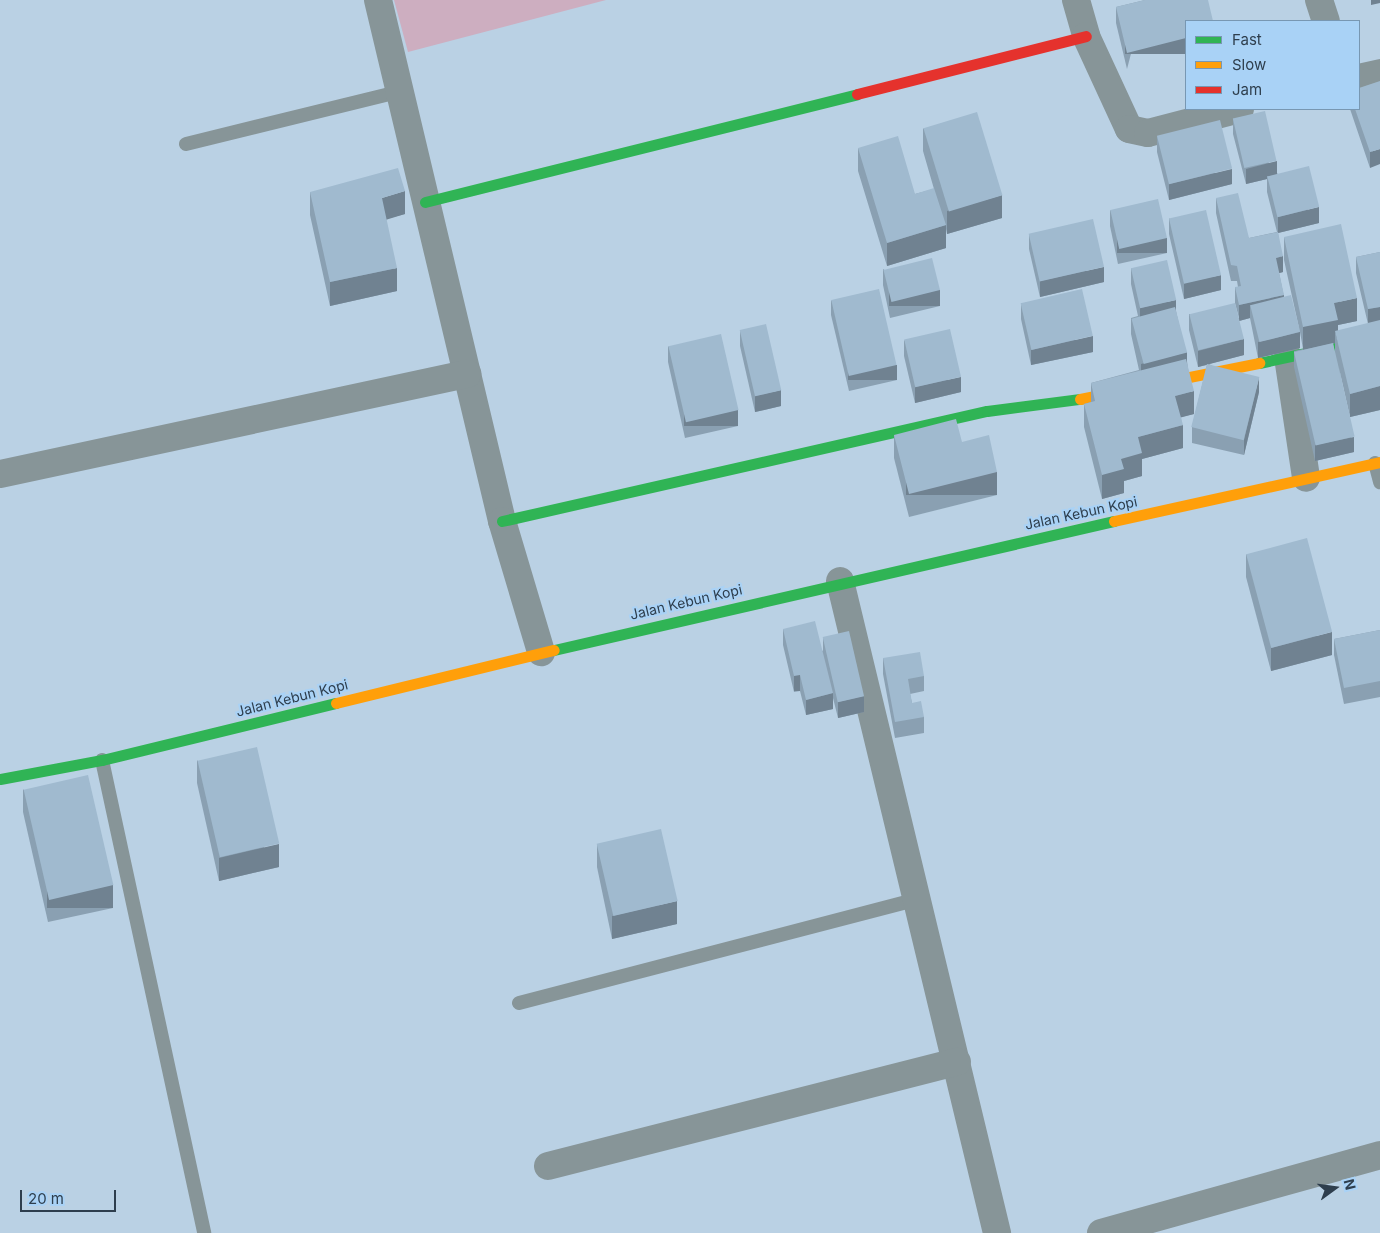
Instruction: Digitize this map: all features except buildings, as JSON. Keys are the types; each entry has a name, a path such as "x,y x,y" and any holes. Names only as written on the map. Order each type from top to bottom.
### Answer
{"street":[{"path":"378,0 398,92 502,521 541,652"},
{"path":"1076,0 1086,36 1122,118 1139,134 1236,110"},
{"path":"1319,0 1326,20"},
{"path":"426,202 1086,36"},
{"path":"1360,78 1380,73"},
{"path":"502,521 986,412 1104,396 1380,337"},
{"path":"1288,357 1306,478"},
{"path":"0,474 467,374"},
{"name":"Jalan Kebun Kopi","path":"0,779 102,760 840,581 1377,463"},
{"path":"840,581 997,1233"},
{"path":"548,1166 957,1062"},
{"path":"1101,1233 1380,1155"}],"lane":[{"path":"186,144 398,92"},
{"path":"1377,463 1380,482"},
{"path":"102,760 204,1233"},
{"path":"519,1003 918,899"}],"shaded area":[{"path":"394,0 606,0 408,52"}],"traffic: fast":[{"path":"425,202 857,94"},
{"path":"1259,363 1380,337"},
{"path":"502,521 987,411 1080,399"},
{"path":"554,650 1114,521"},
{"path":"0,779 102,760 336,703"}],"traffic: slow":[{"path":"1080,399 1259,363"},
{"path":"1114,521 1380,462"},
{"path":"336,703 554,650"}],"traffic: jam":[{"path":"857,94 1086,36"}]}
